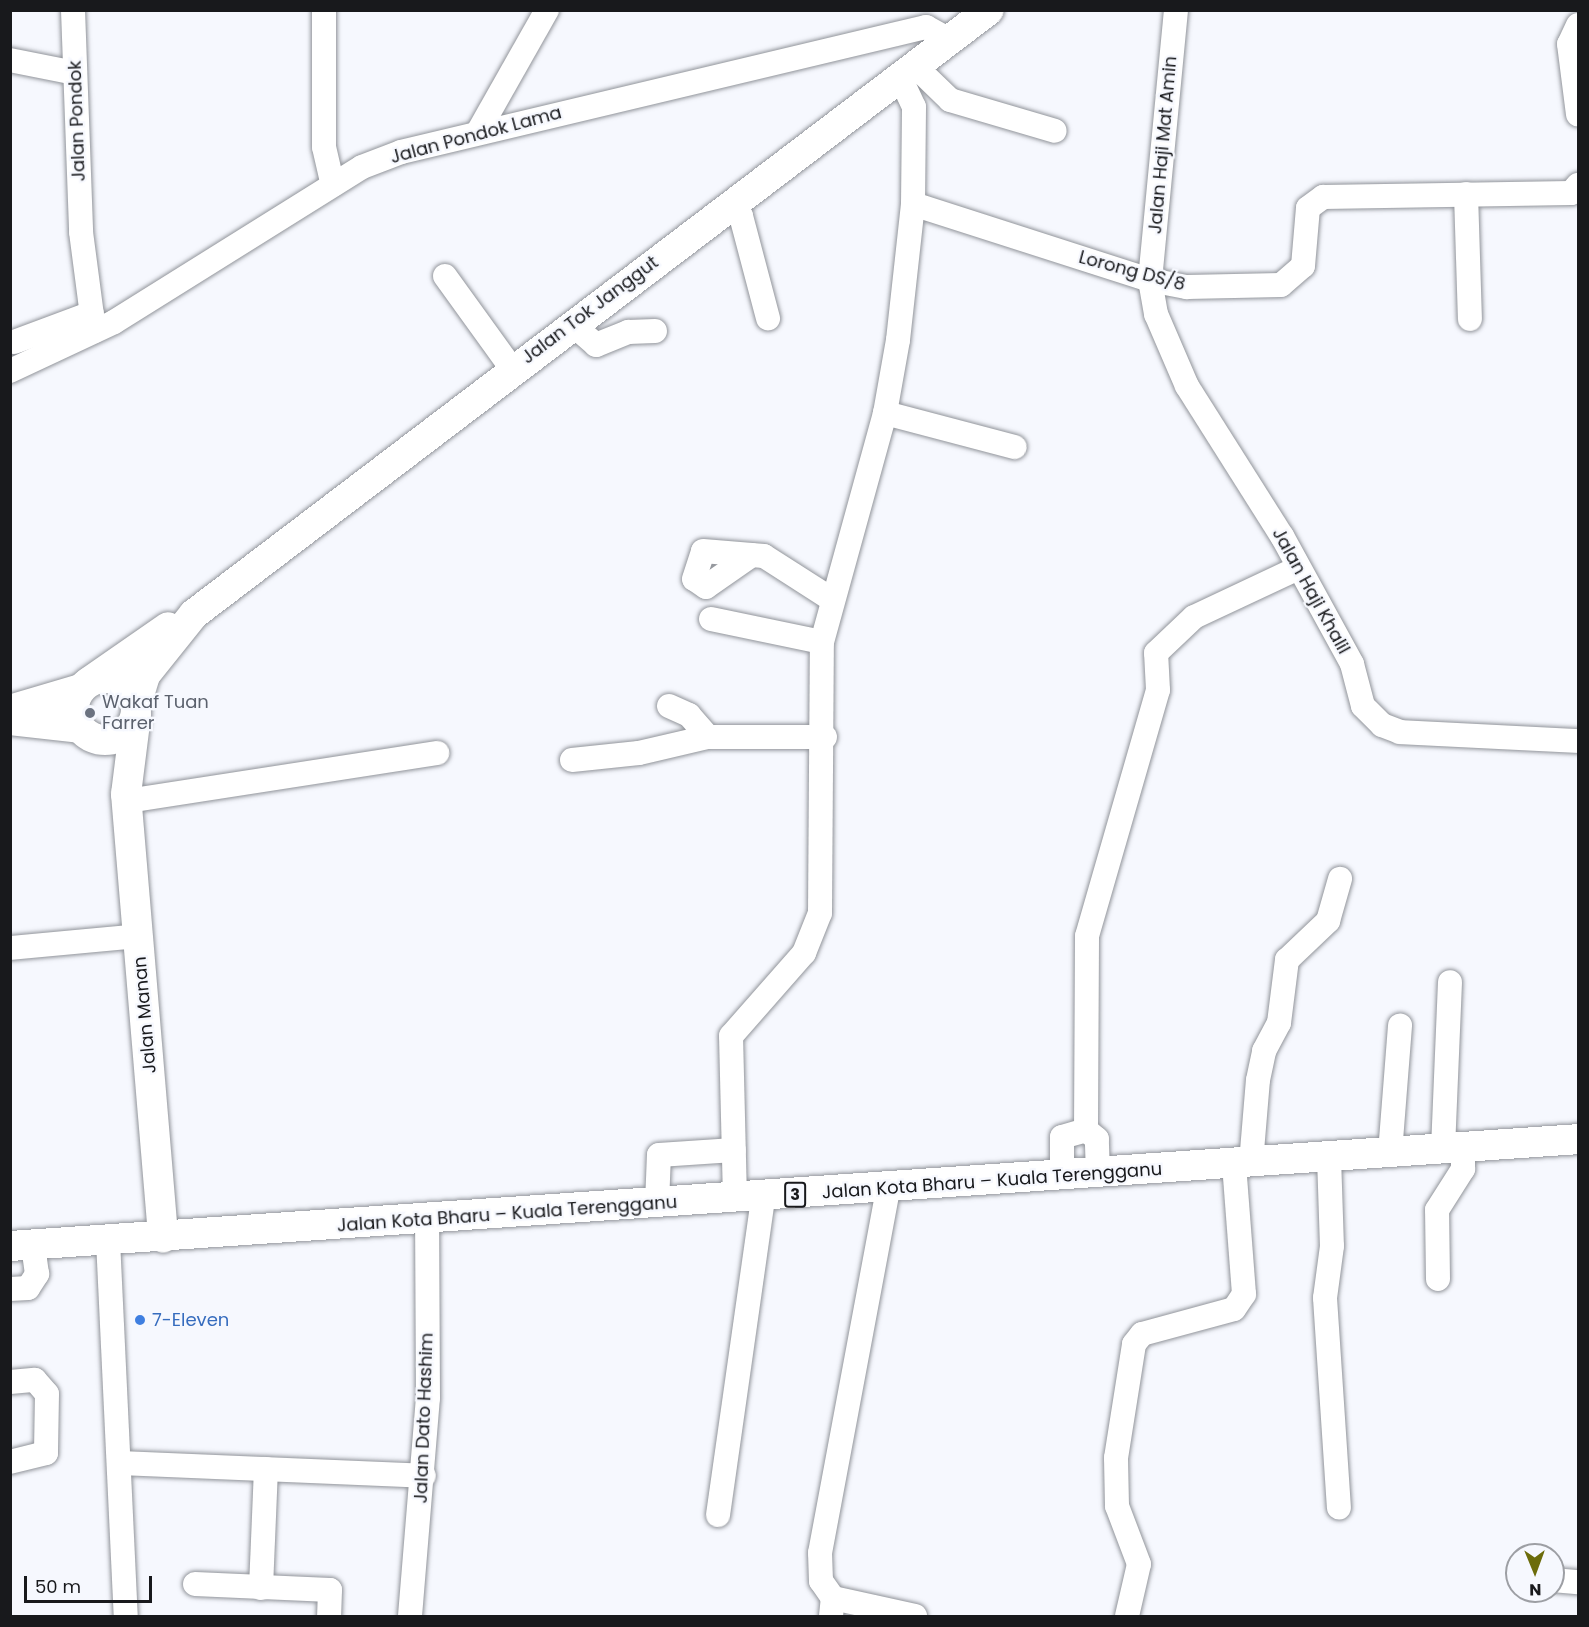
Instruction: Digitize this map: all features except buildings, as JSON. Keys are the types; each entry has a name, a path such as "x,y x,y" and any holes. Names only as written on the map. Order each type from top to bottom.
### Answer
{"main road":[{"name":"Jalan Tok Janggut","path":"85,685 195,614 512,369 989,10"},
{"name":"Jalan Tok Janggut","path":"136,710 145,675 195,614"},
{"path":"10,710 85,685 120,681 136,710 117,737 10,720"},
{"path":"84,731 74,709 85,685"},
{"name":"Jalan Manan","path":"136,710 126,797 163,1237"},
{"name":"Jalan Manan","path":"84,731 126,797"},
{"name":"Jalan Kota Bharu – Kuala Terengganu","path":"22,1246 888,1190 1578,1139"}],"street":[{"name":"Jalan Pondok","path":"73,10 81,232 93,322"},
{"path":"324,10 324,147 333,185"},
{"path":"478,132 547,10"},
{"name":"Jalan Haji Mat Amin","path":"1150,280 1176,10"},
{"path":"1578,25 1569,44 1578,114"},
{"name":"Jalan Pondok Lama","path":"16,368 333,185 401,152 926,27 949,40"},
{"path":"10,60 75,73"},
{"path":"908,73 950,100 1055,131"},
{"path":"718,1515 749,1198 734,1150 731,1036 804,953 820,913 825,737 822,642 831,599 885,413 913,204 914,107 908,73"},
{"path":"1466,194 1470,319"},
{"name":"Lorong DS/8","path":"913,204 1150,280 1187,287 1281,285 1303,266 1313,202 1466,194 1576,195"},
{"path":"732,204 741,216 768,318"},
{"path":"445,276 512,369"},
{"name":"Jalan Haji Khalil","path":"1150,280 1156,314 1187,386 1298,568 1352,664 1363,705 1382,725 1400,732 1578,741"},
{"path":"16,368 12,342 93,322"},
{"path":"572,324 596,345 628,332 655,331"},
{"path":"885,413 1015,447"},
{"path":"752,555 764,556 831,599"},
{"path":"1086,1130 1087,936 1158,690 1156,653 1194,617 1298,568"},
{"path":"711,619 822,642"},
{"path":"669,706 689,715 708,736"},
{"path":"572,760 639,753 708,736 825,737"},
{"path":"126,797 437,753"},
{"path":"1127,1617 1138,1564 1117,1506 1116,1458 1134,1344 1142,1334 1234,1309 1244,1294 1242,1163 1264,1051 1279,1023 1287,960 1328,921 1340,879"},
{"path":"10,948 139,936"},
{"path":"1437,1279 1437,1210 1463,1169 1453,1148 1450,982"},
{"path":"1390,1153 1400,1025"},
{"path":"1086,1130 1096,1138 1098,1174"},
{"path":"1062,1176 1062,1137 1086,1130"},
{"path":"657,1204 658,1155 734,1150"},
{"path":"1329,1157 1332,1245 1325,1298 1339,1508"},
{"path":"888,1190 820,1553 821,1581 832,1607 915,1616"},
{"name":"Jalan Dato Hashim","path":"410,1617 424,1476 427,1220"},
{"path":"108,1240 126,1617"},
{"path":"10,1289 28,1288 37,1274 22,1246"},
{"path":"10,1382 42,1383 47,1406 46,1453 10,1462"},
{"path":"120,1462 424,1476"},
{"path":"261,1588 266,1469"},
{"path":"195,1584 330,1590 329,1617"}],"place":[{"name":"Wakaf Tuan Farrer","path":"90,713"},
{"name":"7-Eleven","path":"140,1320"}]}
